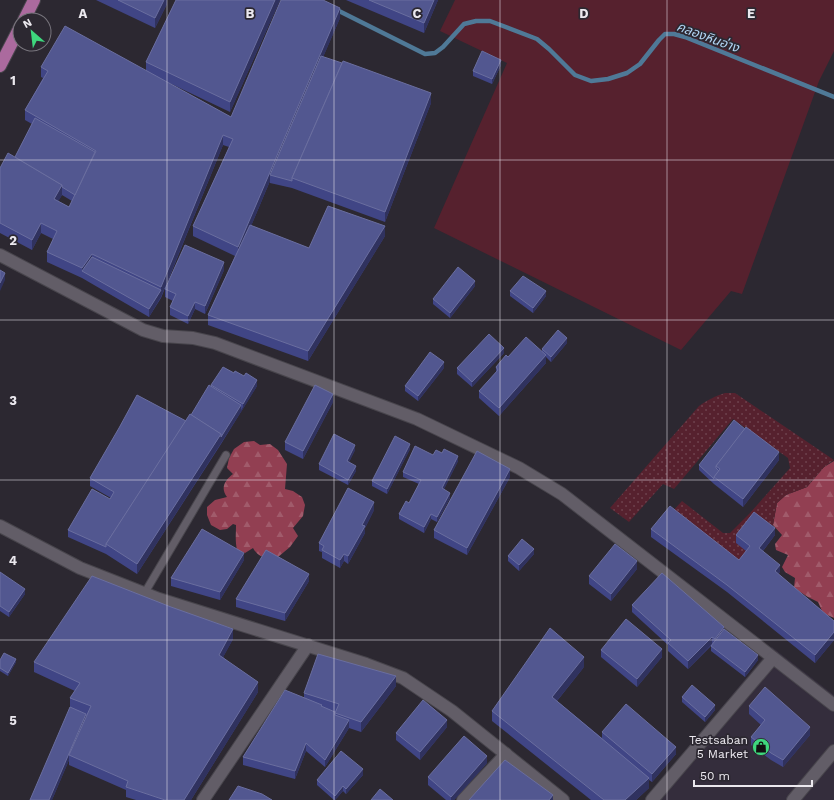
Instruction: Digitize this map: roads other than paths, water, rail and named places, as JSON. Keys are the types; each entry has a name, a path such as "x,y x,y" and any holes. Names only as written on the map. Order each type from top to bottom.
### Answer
{"main road":[{"path":"28,12 34,0"},
{"path":"0,66 12,43"}],"street":[{"path":"0,255 144,330 163,336 193,338 215,343 417,420 519,468 562,494 834,705"},
{"path":"0,527 80,568 144,594 308,645 403,678 452,711 563,800"},
{"path":"203,800 308,645"},
{"path":"652,800 773,658"},
{"path":"793,800 834,752"},
{"path":"463,800 506,754"}],"lane":[{"path":"144,594 226,455"}],"waterway":[{"name":"คลองหินอ่าง","path":"335,9 425,54 435,53 443,47 464,24 476,21 490,21 537,39 575,75 591,81 608,79 627,73 640,64 665,34 674,34 685,37 834,97"}],"place":[{"name":"Testsaban 5 Market","path":"761,747"}]}
